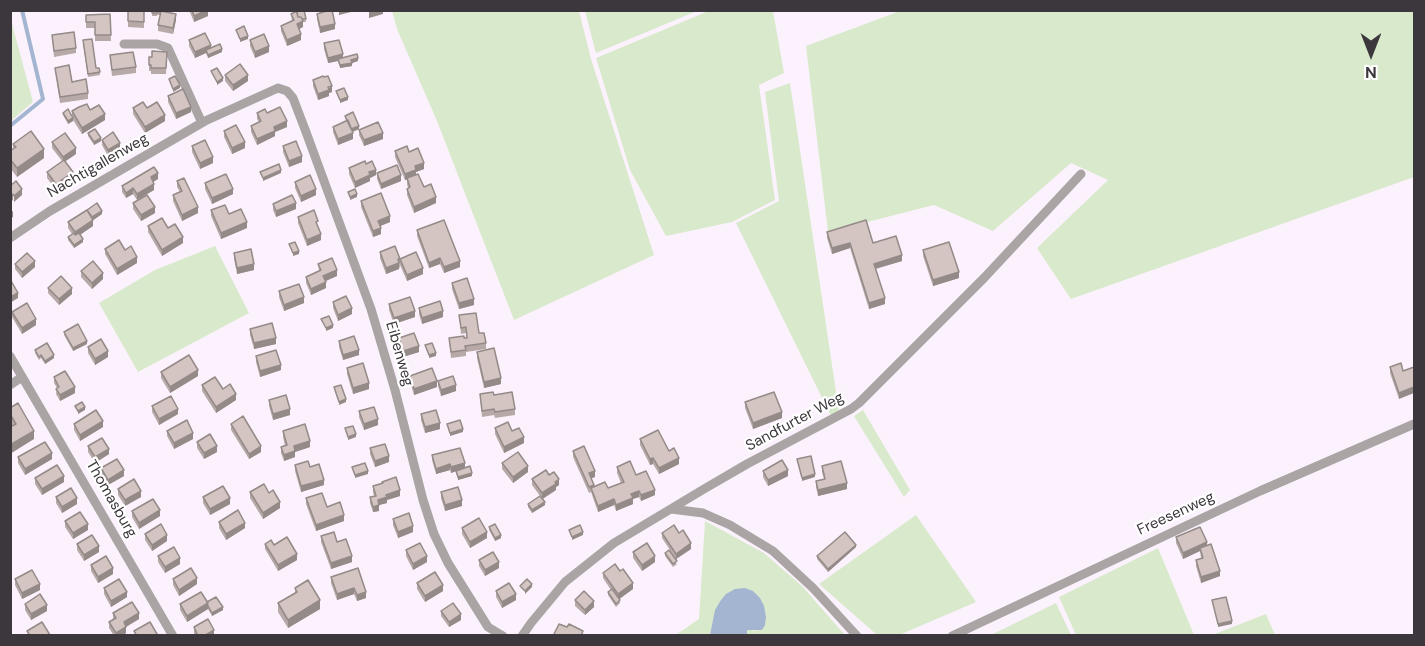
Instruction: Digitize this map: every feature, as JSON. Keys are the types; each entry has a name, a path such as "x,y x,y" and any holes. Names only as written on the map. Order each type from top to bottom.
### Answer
{"street":[{"path":"124,44 157,44 168,48 202,123"},
{"name":"Eibenweg","path":"265,93 278,88 287,91 293,98 371,309 434,534 448,563 482,619 488,627 503,636"},
{"name":"Nachtigallenweg","path":"10,238 50,211 202,123 265,93"},
{"name":"Sandfurter Weg","path":"522,636 565,582 614,543 747,464 851,410 984,278 1080,174"},
{"path":"10,356 22,377 10,385"},
{"name":"Thomasburg","path":"22,377 173,636"},
{"name":"Freesenweg","path":"952,636 1260,491 1414,424"},
{"path":"671,509 703,513 730,525 772,550 813,588 857,636"}],"green space":[{"path":"585,10 697,11 596,53"},
{"path":"711,10 773,11 784,73 759,85 775,200 732,222 666,236 630,170 596,58"},
{"path":"392,11 579,11 591,59 654,255 514,320 437,121 397,29"},
{"path":"900,11 1414,11 1414,177 1071,299 1037,248 1108,180 1071,163 993,231 934,205 828,232 806,46"},
{"path":"10,16 33,102 11,121 10,121"},
{"path":"790,83 839,412 831,416 736,223 779,201 765,92"},
{"path":"215,246 249,313 138,372 99,303 155,270"},
{"path":"863,410 910,490 904,497 854,416"},
{"path":"916,515 976,602 899,635 877,635 819,584"},
{"path":"705,521 764,553 802,586 845,635 748,635 747,630 754,631 765,625 712,628 710,635 674,636 699,619"},
{"path":"1158,548 1194,635 1076,635 1059,597"},
{"path":"1056,603 1071,635 989,636"},
{"path":"1266,614 1275,635 1212,635"}],"water":[{"path":"745,588 753,591 764,606 766,617 762,630 747,630 748,635 710,635 715,610 721,600 735,589"}],"building":[{"path":"128,10 144,10 144,22 128,21"},
{"path":"152,10 162,10 152,13"},
{"path":"192,10 207,10 194,16"},
{"path":"296,10 304,10 306,19 298,17"},
{"path":"332,10 335,24 320,27 317,14"},
{"path":"161,11 176,14 173,28 158,25"},
{"path":"297,11 298,17 301,17 303,21 297,24 301,34 287,40 281,26 294,20 291,14"},
{"path":"110,14 111,35 95,35 95,22 86,22 86,15"},
{"path":"244,26 248,36 240,39 236,30"},
{"path":"74,32 76,48 54,51 52,35"},
{"path":"205,33 211,45 195,52 189,40"},
{"path":"264,34 269,46 255,52 250,40"},
{"path":"92,39 96,68 99,68 100,72 88,74 83,40"},
{"path":"339,40 343,54 328,58 324,43"},
{"path":"220,44 222,49 208,55 206,50"},
{"path":"152,51 167,52 166,68 151,68 149,57 152,57"},
{"path":"133,52 136,67 112,70 110,55"},
{"path":"357,54 358,58 351,60 352,63 340,65 338,59"},
{"path":"240,64 248,75 233,85 225,75"},
{"path":"69,65 72,82 86,79 88,93 60,97 55,68"},
{"path":"217,68 223,78 217,82 211,71"},
{"path":"175,76 180,85 173,89 169,79"},
{"path":"328,76 332,86 328,87 329,90 318,94 313,80"},
{"path":"344,88 348,97 340,100 336,91"},
{"path":"183,89 191,107 176,113 168,96"},
{"path":"143,102 147,108 157,102 165,115 145,127 133,108"},
{"path":"87,104 90,110 99,105 105,114 82,128 72,111"},
{"path":"280,107 287,121 274,127 275,131 257,139 251,126 261,121 257,113 265,109 267,113"},
{"path":"68,109 73,118 68,121 63,113"},
{"path":"353,112 359,126 351,129 345,116"},
{"path":"348,120 353,133 338,139 333,127"},
{"path":"378,122 383,133 364,140 359,130"},
{"path":"236,125 245,142 232,148 224,131"},
{"path":"95,129 101,138 94,142 88,133"},
{"path":"31,131 44,149 17,168 10,159 10,151 16,147 13,144"},
{"path":"113,132 120,143 108,150 102,140"},
{"path":"65,133 76,148 63,157 52,142"},
{"path":"205,140 213,157 200,163 192,146"},
{"path":"296,141 302,156 289,161 283,146"},
{"path":"407,146 409,152 418,148 424,163 415,166 416,170 405,174 395,151"},
{"path":"64,160 73,172 56,184 47,172"},
{"path":"365,161 366,164 372,161 376,170 355,182 349,168"},
{"path":"279,164 281,170 263,178 260,172"},
{"path":"397,165 401,175 381,184 377,173"},
{"path":"154,167 158,173 151,177 154,184 137,194 133,188 126,193 122,186"},
{"path":"226,174 233,189 212,198 205,183"},
{"path":"418,174 424,187 431,184 436,197 414,207 407,189 410,187 407,178"},
{"path":"310,175 316,189 301,196 295,182"},
{"path":"184,178 198,207 182,215 173,195 182,191 177,181"},
{"path":"16,181 22,189 14,196 13,194 10,196 10,186"},
{"path":"355,189 357,194 350,197 348,192"},
{"path":"381,193 390,216 378,221 381,228 373,231 361,201"},
{"path":"147,195 155,207 141,215 133,203"},
{"path":"292,195 296,203 276,211 273,204"},
{"path":"97,203 102,211 92,217 87,210"},
{"path":"225,205 229,214 241,209 247,222 221,233 211,210"},
{"path":"87,210 93,220 75,232 68,222"},
{"path":"314,210 321,234 307,240 298,217"},
{"path":"162,218 168,228 175,224 183,237 162,250 148,226"},
{"path":"444,220 460,261 444,267 440,258 429,263 417,230"},
{"path":"866,220 873,243 896,236 902,255 874,264 885,298 869,303 850,243 832,248 827,232"},
{"path":"74,233 75,235 79,233 83,239 74,245 68,237"},
{"path":"119,240 125,250 131,246 137,257 117,269 105,249"},
{"path":"295,242 299,251 293,253 289,244"},
{"path":"949,242 959,272 933,280 923,250"},
{"path":"395,246 400,259 398,259 399,263 386,268 380,252"},
{"path":"251,249 254,264 237,268 234,253"},
{"path":"416,252 423,268 407,275 400,259"},
{"path":"27,253 35,261 22,272 15,264"},
{"path":"332,258 337,270 323,276 326,282 311,289 306,277 321,270 318,264"},
{"path":"93,261 103,273 92,283 81,271"},
{"path":"61,276 72,288 59,299 48,288"},
{"path":"467,278 474,299 459,303 452,283"},
{"path":"10,279 18,293 10,297"},
{"path":"299,284 304,297 284,305 279,291"},
{"path":"346,296 352,308 338,315 333,302"},
{"path":"410,297 415,311 394,318 389,304"},
{"path":"440,301 443,311 422,318 419,308"},
{"path":"27,303 36,319 22,328 12,312"},
{"path":"476,313 479,333 484,333 486,343 465,346 466,350 451,352 449,338 464,336 467,338 466,327 461,328 459,315"},
{"path":"329,316 333,325 326,328 321,319"},
{"path":"272,323 276,338 254,343 250,329"},
{"path":"78,324 87,341 73,348 64,332"},
{"path":"414,333 419,346 403,351 399,338"},
{"path":"354,336 359,350 343,355 339,341"},
{"path":"101,339 108,351 95,359 88,347"},
{"path":"47,343 54,355 45,361 35,350"},
{"path":"432,343 436,353 429,355 425,345"},
{"path":"494,348 501,378 484,382 477,352"},
{"path":"276,350 281,365 260,371 256,356"},
{"path":"189,355 198,370 170,387 161,372"},
{"path":"363,363 369,383 353,388 347,368"},
{"path":"1401,363 1403,371 1414,367 1414,387 1399,393 1390,367"},
{"path":"432,368 437,381 414,389 410,376"},
{"path":"65,371 75,387 60,395 56,389 59,387 54,377"},
{"path":"453,376 456,385 441,390 438,381"},
{"path":"215,377 223,389 230,384 236,394 216,407 202,385"},
{"path":"341,385 346,399 339,402 334,387"},
{"path":"493,392 494,395 512,392 515,409 482,411 480,394"},
{"path":"774,392 782,412 753,423 745,402"},
{"path":"286,395 290,409 273,414 269,400"},
{"path":"171,396 178,409 159,419 152,406"},
{"path":"82,402 85,407 78,411 75,406"},
{"path":"18,403 34,431 10,445 10,427 16,424 10,414 10,408"},
{"path":"374,407 378,419 364,424 359,411"},
{"path":"96,410 103,421 80,435 74,424"},
{"path":"436,410 440,423 425,427 421,414"},
{"path":"243,416 261,446 249,454 231,424"},
{"path":"187,420 193,433 174,443 167,431"},
{"path":"460,420 463,429 450,433 447,424"},
{"path":"508,422 512,431 519,428 524,437 504,447 495,428"},
{"path":"305,424 310,441 294,446 295,451 284,455 281,447 287,445 283,431"},
{"path":"353,426 356,434 348,437 345,428"},
{"path":"658,430 669,451 674,448 679,458 659,468 653,458 650,459 640,439"},
{"path":"210,434 217,446 204,453 197,442"},
{"path":"102,438 109,449 95,457 88,446"},
{"path":"45,442 52,453 25,469 18,457"},
{"path":"385,444 389,456 375,461 370,448"},
{"path":"584,446 595,471 589,473 594,485 589,487 573,451"},
{"path":"460,448 465,463 451,467 450,464 436,469 432,455"},
{"path":"518,452 528,466 513,477 502,463"},
{"path":"811,456 815,474 802,478 797,459"},
{"path":"117,459 124,470 108,480 101,468"},
{"path":"782,460 788,470 768,480 763,471"},
{"path":"308,461 310,467 319,464 324,480 301,486 295,465"},
{"path":"630,461 636,475 646,471 655,490 641,495 639,491 631,494 633,498 616,505 614,499 598,506 591,488 605,482 608,488 624,482 617,467"},
{"path":"841,461 847,483 818,490 816,481 825,479 822,466"},
{"path":"365,463 368,471 355,475 352,467"},
{"path":"57,465 64,476 42,489 35,478"},
{"path":"470,466 472,473 458,477 456,471"},
{"path":"546,470 549,475 554,472 559,479 555,482 556,484 542,493 532,479"},
{"path":"396,477 400,490 378,500 379,505 373,507 370,497 376,496 373,486"},
{"path":"134,479 141,491 125,500 118,489"},
{"path":"264,484 269,493 273,490 280,502 263,513 250,492"},
{"path":"223,486 230,498 210,509 203,497"},
{"path":"458,487 462,500 445,505 441,492"},
{"path":"71,488 77,498 62,507 56,497"},
{"path":"322,493 327,507 340,502 344,515 316,525 306,498"},
{"path":"540,496 545,502 532,510 528,504"},
{"path":"153,499 160,510 139,523 132,511"},
{"path":"238,510 245,523 226,534 219,522"},
{"path":"80,512 88,524 73,533 65,521"},
{"path":"409,513 413,526 398,532 393,519"},
{"path":"479,518 487,532 470,542 462,528"},
{"path":"161,524 167,535 152,545 145,534"},
{"path":"495,524 501,535 495,538 489,527"},
{"path":"580,525 583,532 572,537 569,530"},
{"path":"674,525 679,533 683,530 691,543 676,554 662,533"},
{"path":"1200,527 1207,542 1183,553 1176,537"},
{"path":"334,532 337,542 346,539 352,556 331,563 321,536"},
{"path":"845,532 856,545 828,569 817,556"},
{"path":"92,535 99,546 84,555 77,544"},
{"path":"287,537 297,554 278,565 265,544 271,540 274,545"},
{"path":"420,543 427,556 413,564 406,550"},
{"path":"647,543 655,556 642,565 633,552"},
{"path":"1211,544 1220,571 1201,577 1196,560 1203,558 1200,548"},
{"path":"174,547 180,558 165,567 158,556"},
{"path":"669,550 677,561 673,564 665,553"},
{"path":"493,552 499,562 485,570 479,560"},
{"path":"106,556 113,568 98,577 91,565"},
{"path":"615,564 620,571 623,569 633,583 618,594 603,573"},
{"path":"191,568 197,578 179,590 173,579"},
{"path":"358,568 366,592 357,595 354,588 337,594 331,577"},
{"path":"32,570 40,584 22,593 15,579"},
{"path":"435,572 443,585 425,596 417,583"},
{"path":"119,579 127,592 111,601 104,588"},
{"path":"527,579 532,584 525,591 520,586"},
{"path":"308,580 320,600 288,620 278,603 297,592 295,588"},
{"path":"509,583 516,594 502,602 496,591"},
{"path":"612,589 620,600 616,604 608,592"},
{"path":"584,591 594,601 585,610 575,600"},
{"path":"201,592 208,603 187,616 180,604"},
{"path":"40,594 47,605 31,614 25,604"},
{"path":"216,597 223,607 212,613 207,602"},
{"path":"1226,597 1232,621 1218,624 1212,600"},
{"path":"132,602 139,613 124,622 126,627 116,633 109,622 116,618 113,613"},
{"path":"453,603 461,614 449,622 441,611"},
{"path":"208,619 214,630 204,636 198,636 194,627"},
{"path":"42,622 50,635 30,636 27,631"},
{"path":"150,622 157,634 137,636 134,631"},
{"path":"559,624 567,627 569,624 583,631 581,636 553,636"}],"waterway":[{"path":"10,126 43,99 22,10"}]}
